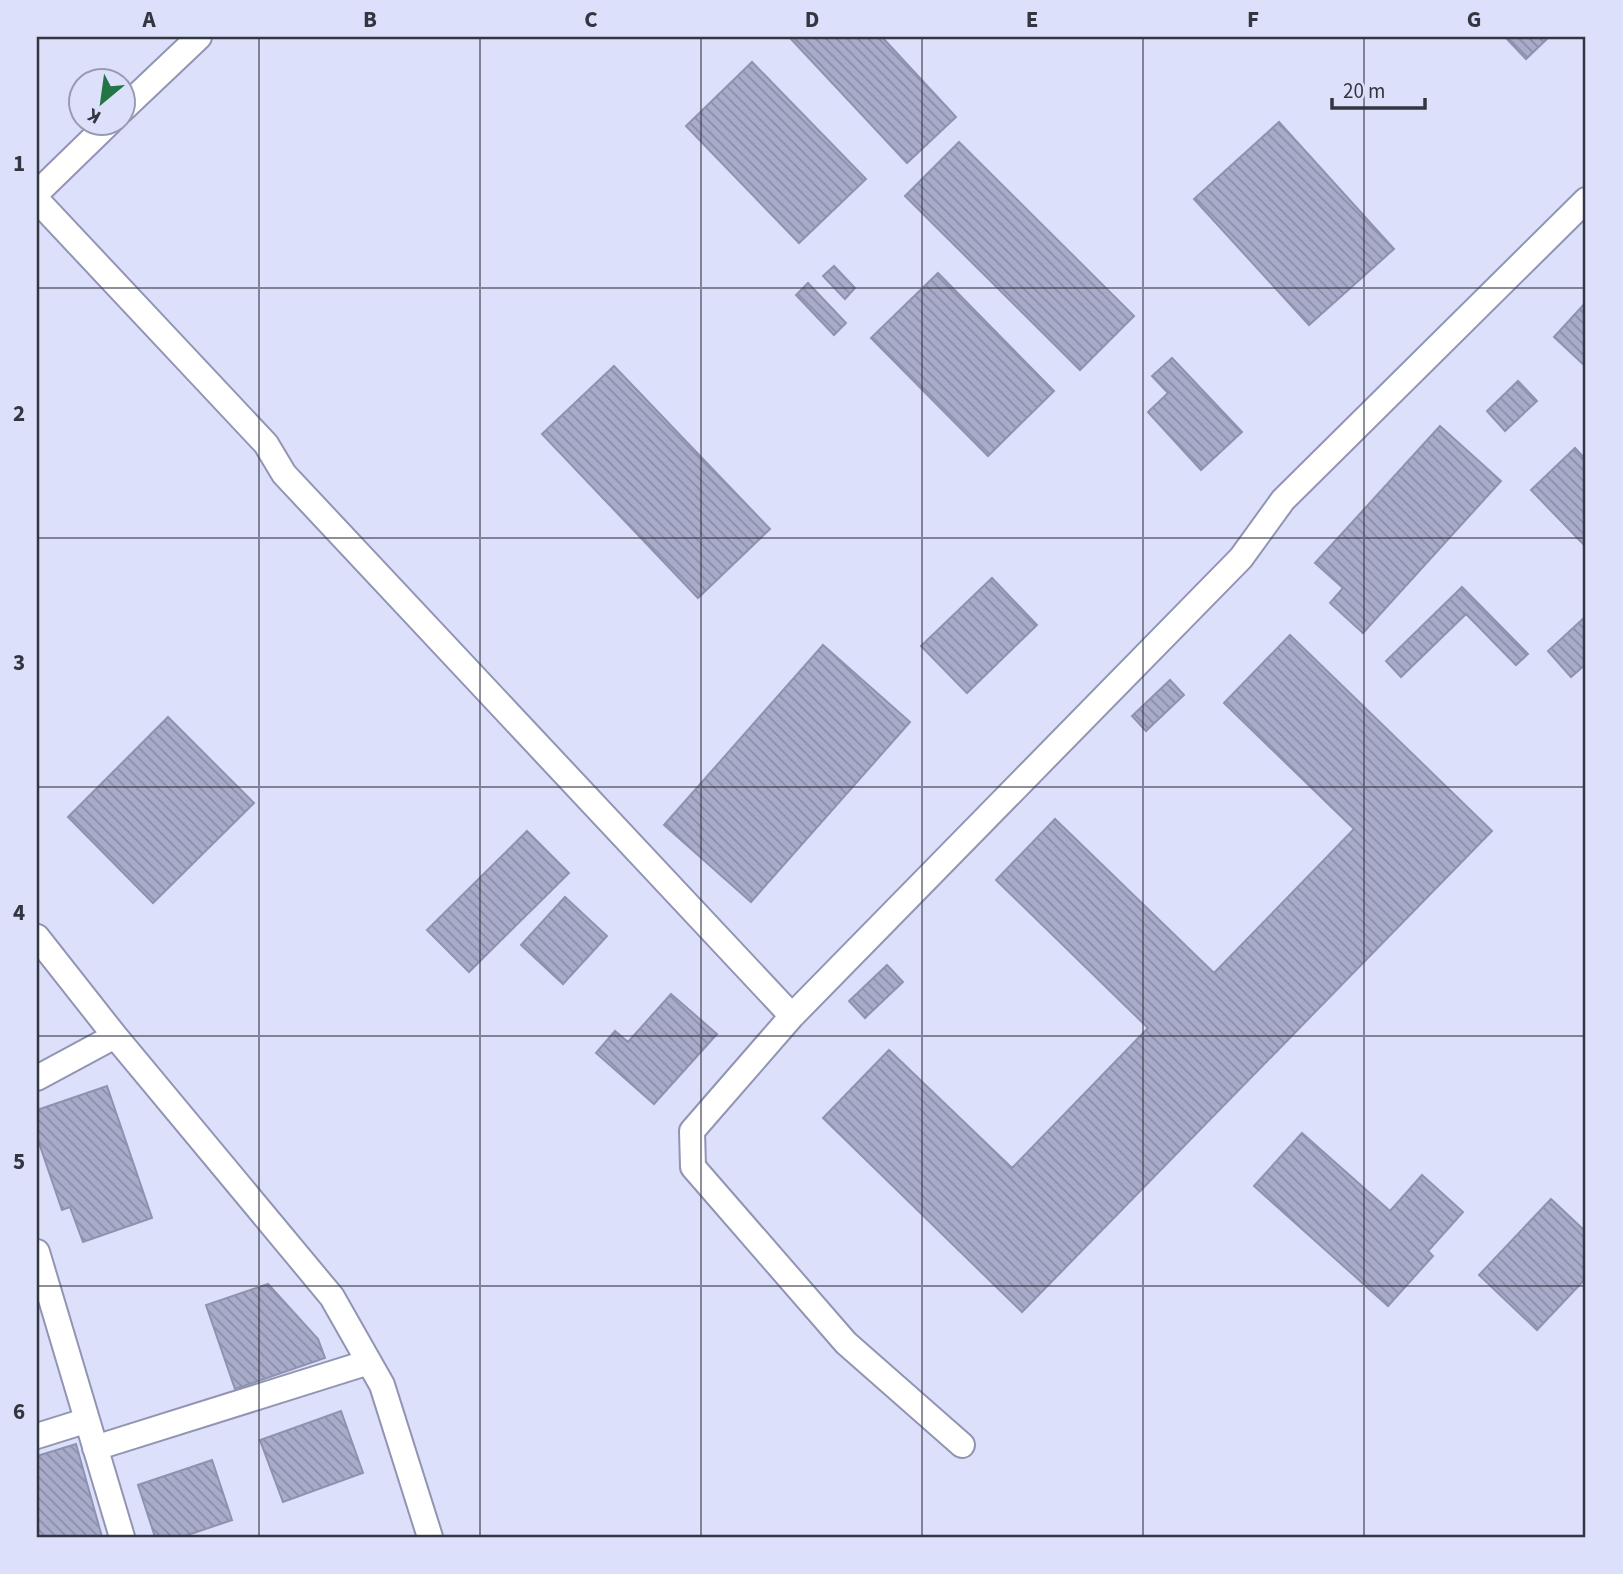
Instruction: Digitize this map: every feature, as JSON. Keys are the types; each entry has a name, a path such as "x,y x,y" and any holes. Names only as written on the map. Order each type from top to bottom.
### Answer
{"street":[{"path":"136,97 199,37"},
{"path":"37,193 96,136"},
{"path":"37,200 266,443 284,474 792,1016"},
{"path":"962,1445 846,1343 693,1167 692,1131 792,1016 1241,558 1283,500 1584,207"},
{"path":"37,937 115,1036 332,1297 382,1385 430,1537"},
{"path":"37,1078 115,1036"},
{"path":"37,1252 85,1421 122,1537"},
{"path":"95,1448 369,1362"},
{"path":"37,1436 85,1421"}],"building":[{"path":"882,37 956,117 907,163 791,39"},
{"path":"1505,37 1549,37 1526,59"},
{"path":"752,62 866,179 799,243 686,126"},
{"path":"1279,122 1394,249 1309,325 1194,199"},
{"path":"959,142 1134,316 1080,370 905,196"},
{"path":"834,266 855,288 845,299 823,276"},
{"path":"938,273 1054,391 988,456 871,338"},
{"path":"808,283 846,323 834,335 796,295"},
{"path":"1586,302 1586,367 1554,337"},
{"path":"1172,358 1242,432 1201,470 1148,412 1168,393 1152,376"},
{"path":"614,366 770,529 698,598 542,434"},
{"path":"1518,381 1537,401 1505,431 1487,411"},
{"path":"1440,426 1501,481 1363,633 1330,603 1343,588 1315,563"},
{"path":"1575,448 1586,460 1586,547 1531,490"},
{"path":"992,578 1037,625 967,693 921,646"},
{"path":"1462,587 1528,654 1516,665 1466,614 1401,677 1386,661"},
{"path":"1586,616 1586,664 1571,677 1548,651"},
{"path":"1290,635 1492,831 1022,1312 823,1118 889,1050 1012,1168 1148,1028 996,880 1055,819 1214,973 1354,829 1224,703"},
{"path":"823,645 910,722 751,902 664,825"},
{"path":"1170,680 1184,695 1146,731 1132,716"},
{"path":"168,717 254,803 153,903 68,817"},
{"path":"527,831 569,873 469,972 427,930"},
{"path":"565,897 607,936 563,984 521,945"},
{"path":"887,965 903,982 865,1018 849,1001"},
{"path":"671,994 717,1034 654,1104 596,1053 615,1031 628,1042"},
{"path":"107,1086 152,1218 83,1242 70,1207 62,1210 37,1137 37,1110"},
{"path":"1302,1133 1390,1211 1422,1175 1463,1212 1428,1251 1433,1256 1388,1306 1254,1186"},
{"path":"1551,1199 1586,1232 1586,1278 1537,1330 1479,1275"},
{"path":"268,1284 318,1339 325,1358 235,1389 206,1305"},
{"path":"341,1411 363,1473 283,1502 260,1440"},
{"path":"76,1444 102,1537 37,1537 37,1456"},
{"path":"212,1460 232,1520 182,1537 155,1537 138,1485"}]}
